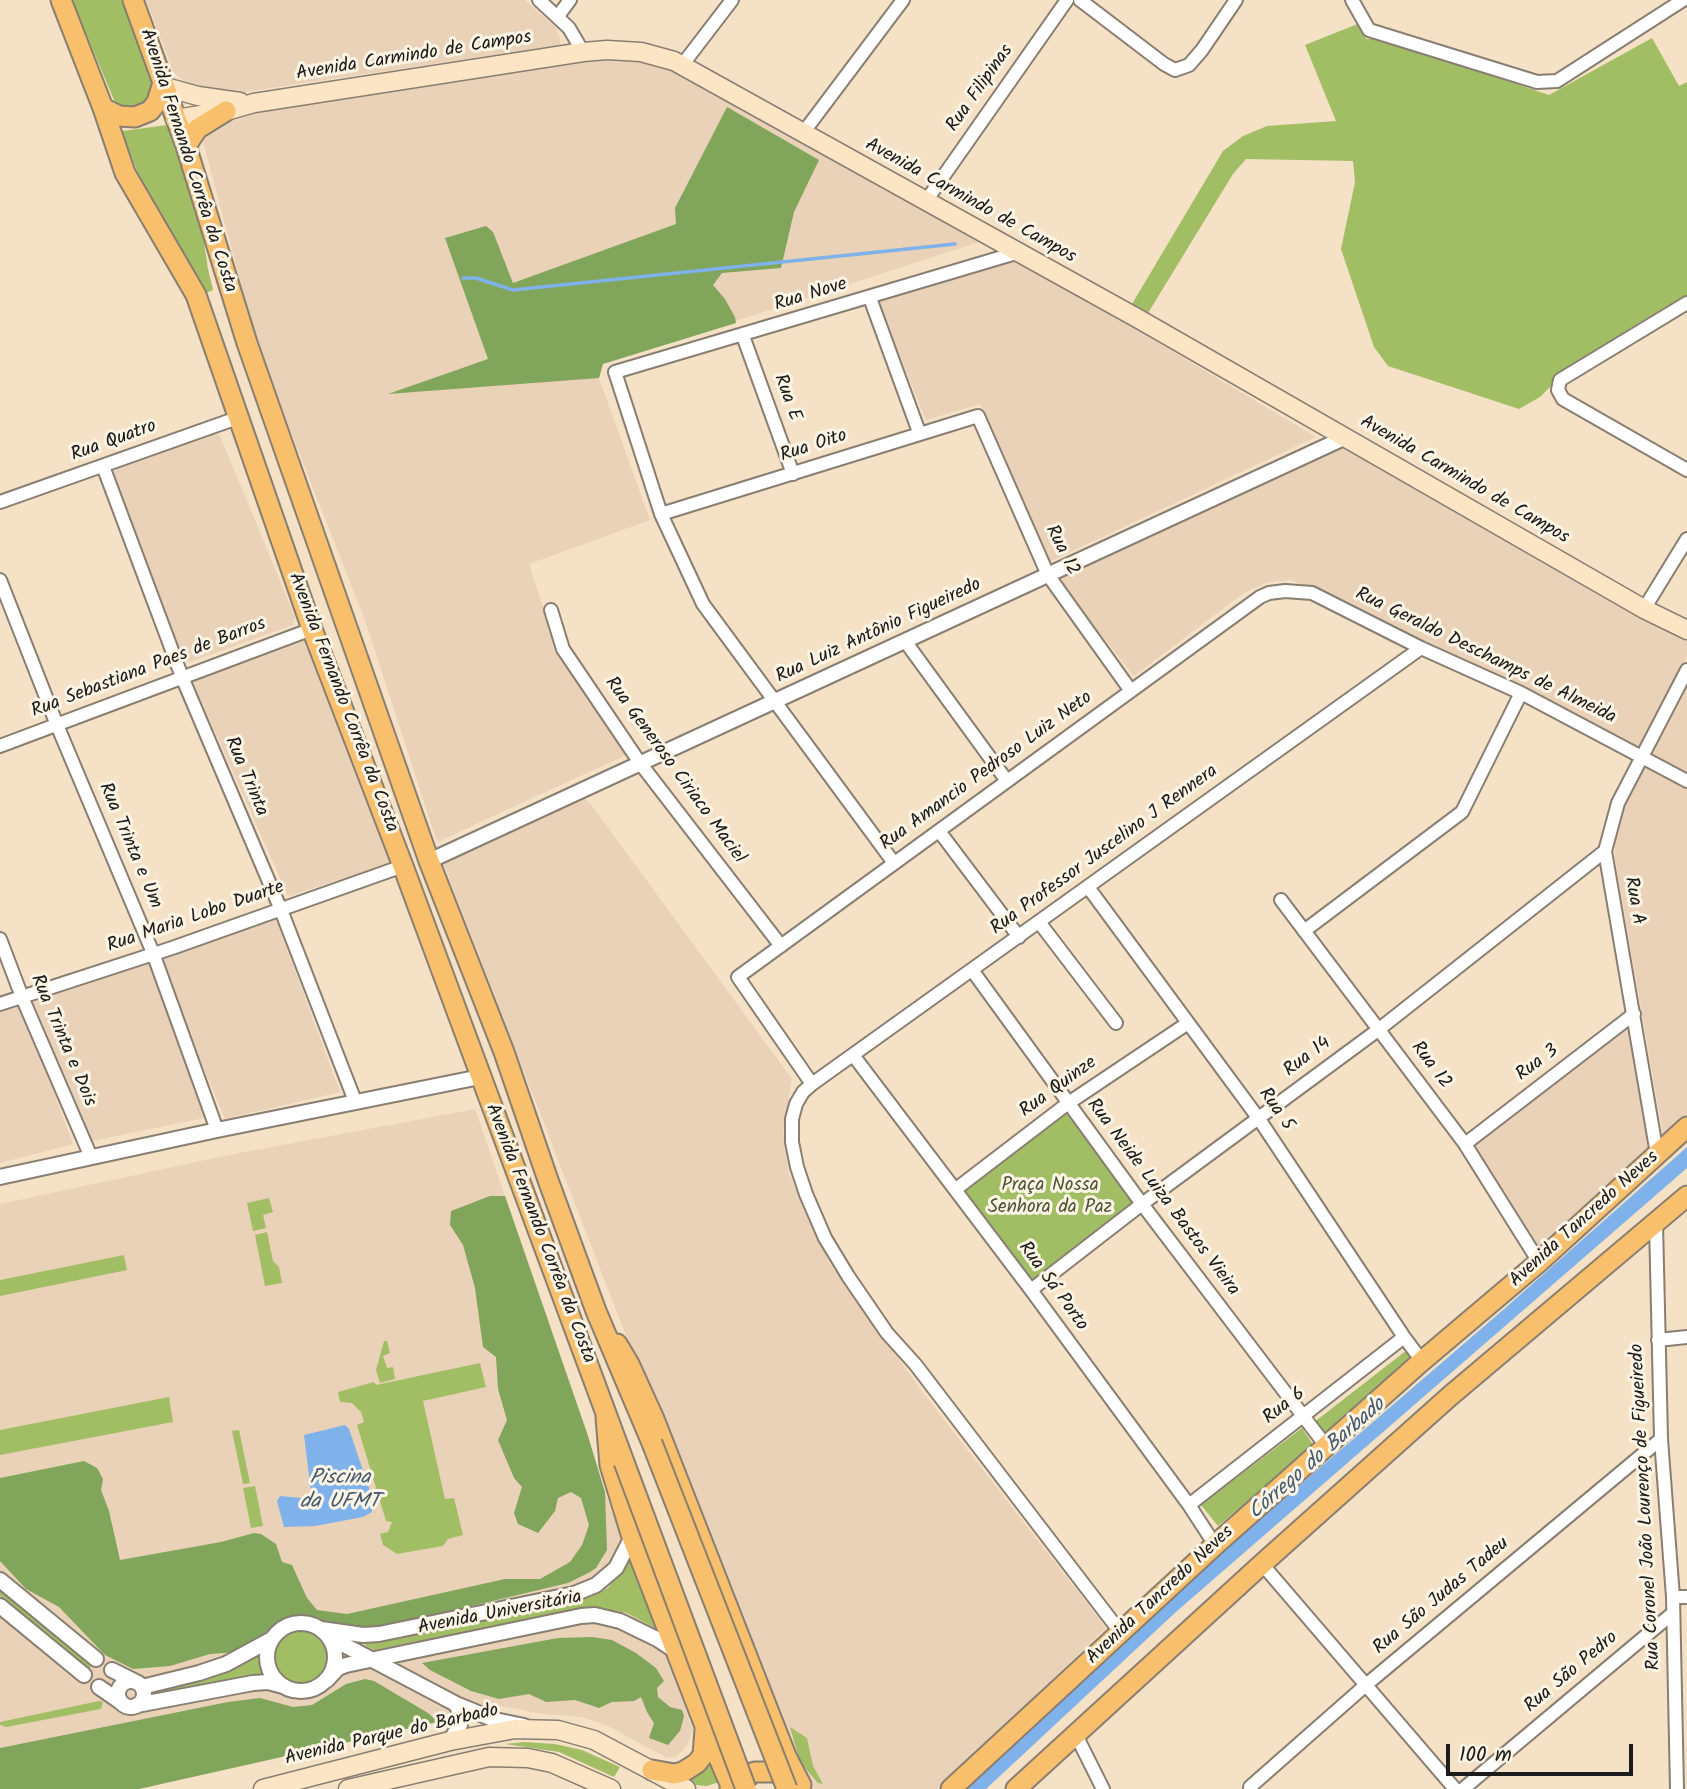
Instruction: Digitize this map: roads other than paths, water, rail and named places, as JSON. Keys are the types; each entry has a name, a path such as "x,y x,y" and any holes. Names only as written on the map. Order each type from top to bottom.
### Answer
{"main road":[{"name":"Avenida Fernando Corrêa da Costa","path":"61,0 125,173 196,295 312,629 519,1175 624,1462 732,1788"},
{"name":"Avenida Fernando Corrêa da Costa","path":"133,0 186,146 247,343 429,861 504,1052 596,1311 798,1788"},
{"name":"Avenida Carmindo de Campos","path":"174,119 226,111 254,103 583,52 641,52 683,64 1687,631"},
{"path":"135,117 149,111 157,102 162,86 198,96 254,103"},
{"path":"103,108 119,116 174,119"},
{"path":"186,146 197,130 226,111"},
{"path":"480,1076 497,1079 503,1084 521,1129 534,1140"},
{"name":"Avenida Tancredo Neves","path":"951,1789 1215,1545 1422,1361 1539,1262 1687,1127"},
{"path":"1016,1789 1450,1396 1687,1196"},
{"name":"Avenida Fernando Corrêa da Costa","path":"596,1311 629,1364 654,1419 798,1788"},
{"name":"Avenida Fernando Corrêa da Costa","path":"606,1414 606,1443 610,1465 632,1537 705,1726 732,1788"},
{"path":"652,1770 683,1773 697,1763 703,1755 705,1726"},
{"name":"Avenida Parque do Barbado","path":"263,1789 450,1741 515,1729 577,1734 594,1740 686,1789"},
{"path":"348,1789 489,1757 528,1758 552,1763 611,1789"},
{"path":"732,1788 746,1774 765,1771 783,1774 798,1788"}],"street":[{"path":"539,0 569,28 583,52"},
{"path":"558,16 570,0"},
{"path":"683,64 732,0"},
{"path":"803,133 903,0"},
{"name":"Rua Filipinas","path":"926,201 1068,0"},
{"path":"1080,0 1175,70 1189,65 1236,0"},
{"path":"1352,0 1369,30 1536,82 1557,81 1682,3"},
{"name":"Rua Nove","path":"661,514 615,372 1016,253"},
{"path":"870,298 919,432"},
{"path":"1687,303 1560,380 1558,390 1563,399 1687,470"},
{"name":"Rua E","path":"743,336 793,474"},
{"name":"Rua Oito","path":"661,514 919,432 978,416"},
{"name":"Rua 12","path":"978,416 1048,575 1131,691"},
{"name":"Rua Quatro","path":"0,502 240,417"},
{"name":"Rua Luiz Antônio Figueiredo","path":"429,861 1346,437"},
{"name":"Rua Trinta","path":"103,466 182,677 281,910 355,1101"},
{"path":"661,514 702,604 894,863"},
{"path":"1644,609 1687,539"},
{"name":"Rua Trinta e Um","path":"0,580 57,725 153,953 217,1130"},
{"name":"Rua Geraldo Deschamps de Almeida","path":"1259,597 1285,591 1312,593 1421,648 1521,693 1687,781"},
{"name":"Rua Amancio Pedroso Luiz Neto","path":"812,1084 737,977 1259,597"},
{"name":"Rua Generoso Ciriaco Maciel","path":"551,610 563,649 640,763 780,946"},
{"name":"Rua Sebastiana Paes de Barros","path":"0,746 312,629"},
{"path":"905,641 1007,781"},
{"name":"Rua Professor Juscelino J Rennera","path":"812,1084 1421,648"},
{"name":"Rua A","path":"1657,1154 1605,851 1618,803 1687,670"},
{"path":"1304,931 1462,812 1521,693"},
{"path":"939,831 1018,937"},
{"name":"Rua 14","path":"1031,1290 1142,1204 1378,1030 1605,851"},
{"name":"Rua Maria Lobo Duarte","path":"0,1004 281,910 403,866"},
{"name":"Rua 5","path":"1088,887 1259,1119 1422,1361"},
{"name":"Rua 12","path":"1282,900 1465,1144 1539,1262"},
{"path":"1039,922 1116,1023"},
{"name":"Rua Trinta e Dois","path":"0,939 91,1157"},
{"name":"Rua Neide Luiza Bastos Vieira","path":"972,970 1067,1104 1326,1446"},
{"name":"Rua 3","path":"1465,1144 1634,1014"},
{"name":"Rua Quinze","path":"956,1189 1067,1104 1188,1023"},
{"name":"Rua Sá Porto","path":"853,1055 1031,1290 1189,1505 1215,1545"},
{"path":"0,1177 480,1076"},
{"path":"812,1084 803,1091 796,1104 792,1119 792,1142 806,1194 825,1238 887,1333 915,1364 1121,1633"},
{"name":"Rua Coronel João Lourenço de Figueiredo","path":"1656,1223 1661,1439 1673,1597 1676,1789"},
{"name":"Rua 6","path":"1189,1505 1404,1337"},
{"path":"1658,1340 1687,1337"},
{"name":"Rua São Judas Tadeu","path":"1250,1787 1367,1684 1661,1439"},
{"name":"Avenida Universitária","path":"138,1684 200,1674 226,1664 272,1639 279,1630 299,1622 325,1633 379,1634 573,1594 596,1585 616,1569 632,1537"},
{"path":"1262,1564 1455,1789"},
{"path":"0,1580 96,1659"},
{"path":"1673,1597 1687,1597"},
{"path":"0,1606 85,1675"},
{"name":"Rua São Pedro","path":"1463,1789 1673,1613"},
{"name":"Avenida Universitária","path":"130,1704 253,1683 268,1682 296,1690 307,1690 318,1686 338,1668 581,1616 595,1615 620,1621 657,1639 678,1653"},
{"path":"325,1633 456,1704 495,1720 541,1729"},
{"path":"325,1633 334,1647 335,1658 333,1670 327,1679"},
{"path":"272,1639 267,1649 270,1671 285,1687"},
{"path":"112,1670 138,1684 144,1695 130,1704"},
{"path":"130,1704 118,1696 120,1688 126,1682 138,1684"},
{"path":"99,1687 130,1704"},
{"path":"450,1741 460,1725 460,1713 456,1704"},
{"path":"1076,1735 1103,1789"}],"water":[{"path":"1687,1147 1687,1168 1177,1611 986,1789 960,1789 1236,1540"},
{"name":"Piscina da UFMT","path":"345,1425 349,1429 372,1497 372,1512 363,1517 315,1526 284,1527 277,1501 280,1496 302,1498 313,1508 304,1435"}],"waterway":[{"path":"463,278 476,278 513,290 955,244"}],"park label":[{"name":"Praça Nossa Senhora da Paz","path":"1050,1198"}],"water label":[{"name":"Córrego do Barbado","path":"1318,1460"}]}
